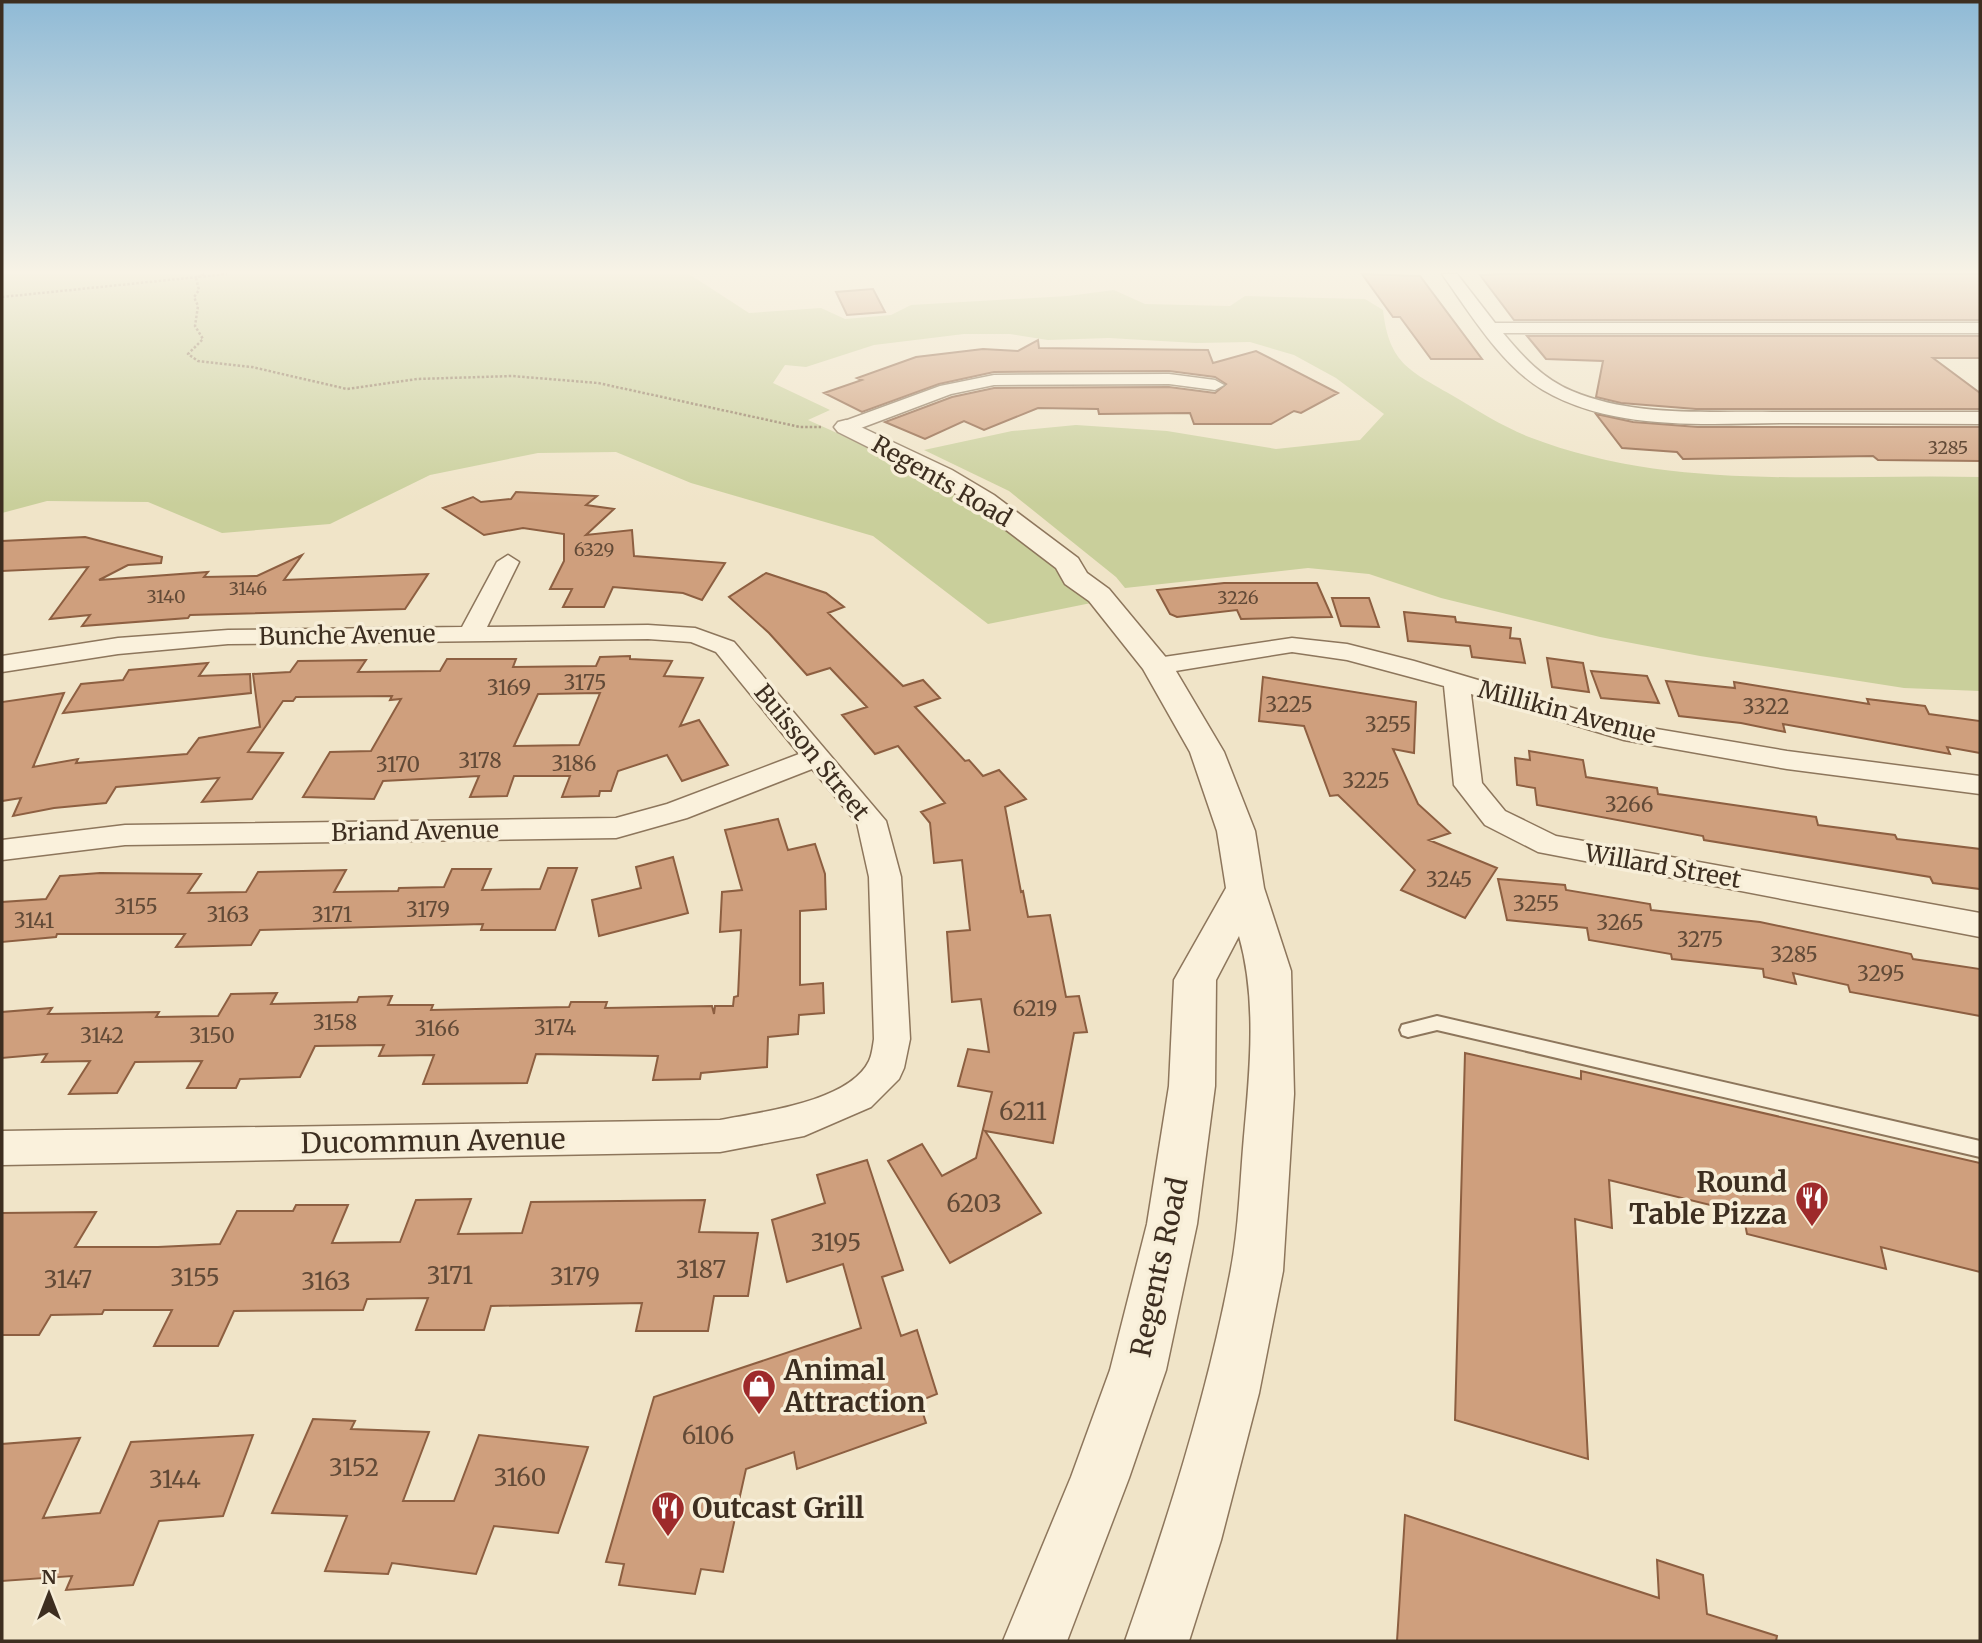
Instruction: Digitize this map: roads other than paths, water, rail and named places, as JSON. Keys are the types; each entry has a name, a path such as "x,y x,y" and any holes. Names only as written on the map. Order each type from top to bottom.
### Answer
{"street":[{"path":"1511,351 1533,376 1562,392 1631,412 1716,418 1980,418"},
{"path":"846,427 956,387 994,380 1169,379 1215,386"},
{"name":"Regents Road","path":"846,427 943,475 1024,528 1068,564 1075,578 1099,595 1157,666 1207,752 1236,831 1245,888 1270,971 1270,1094 1257,1271 1231,1393 1191,1540 1157,1641"},
{"path":"472,632 509,562"},
{"name":"Bunche Avenue","path":"2,664 118,646 228,637 472,632 648,632 695,635"},
{"name":"Buisson Street","path":"695,635 726,647 871,821 885,877 892,1039 886,1068 858,1096"},
{"name":"Millikin Avenue","path":"1157,666 1225,653 1292,645 1347,652 1624,732 1787,760 1980,785"},
{"name":"Willard Street","path":"1457,682 1468,785 1495,818 1549,845 1980,925"},
{"name":"Briand Avenue","path":"2,850 125,835 616,828 677,811 817,757"},
{"name":"Regents Road","path":"1035,1641 1100,1478 1138,1370 1173,1212 1192,1086 1195,980 1245,888"},
{"name":"Ducommun Avenue","path":"2,1148 720,1136 804,1120 858,1096"}],"lane":[{"path":"1408,1030 1437,1023 1980,1149"}],"place":[{"name":"Round Table Pizza","path":"1812,1228"},
{"name":"Animal Attraction","path":"759,1416"},
{"name":"Outcast Grill","path":"668,1538"}]}
